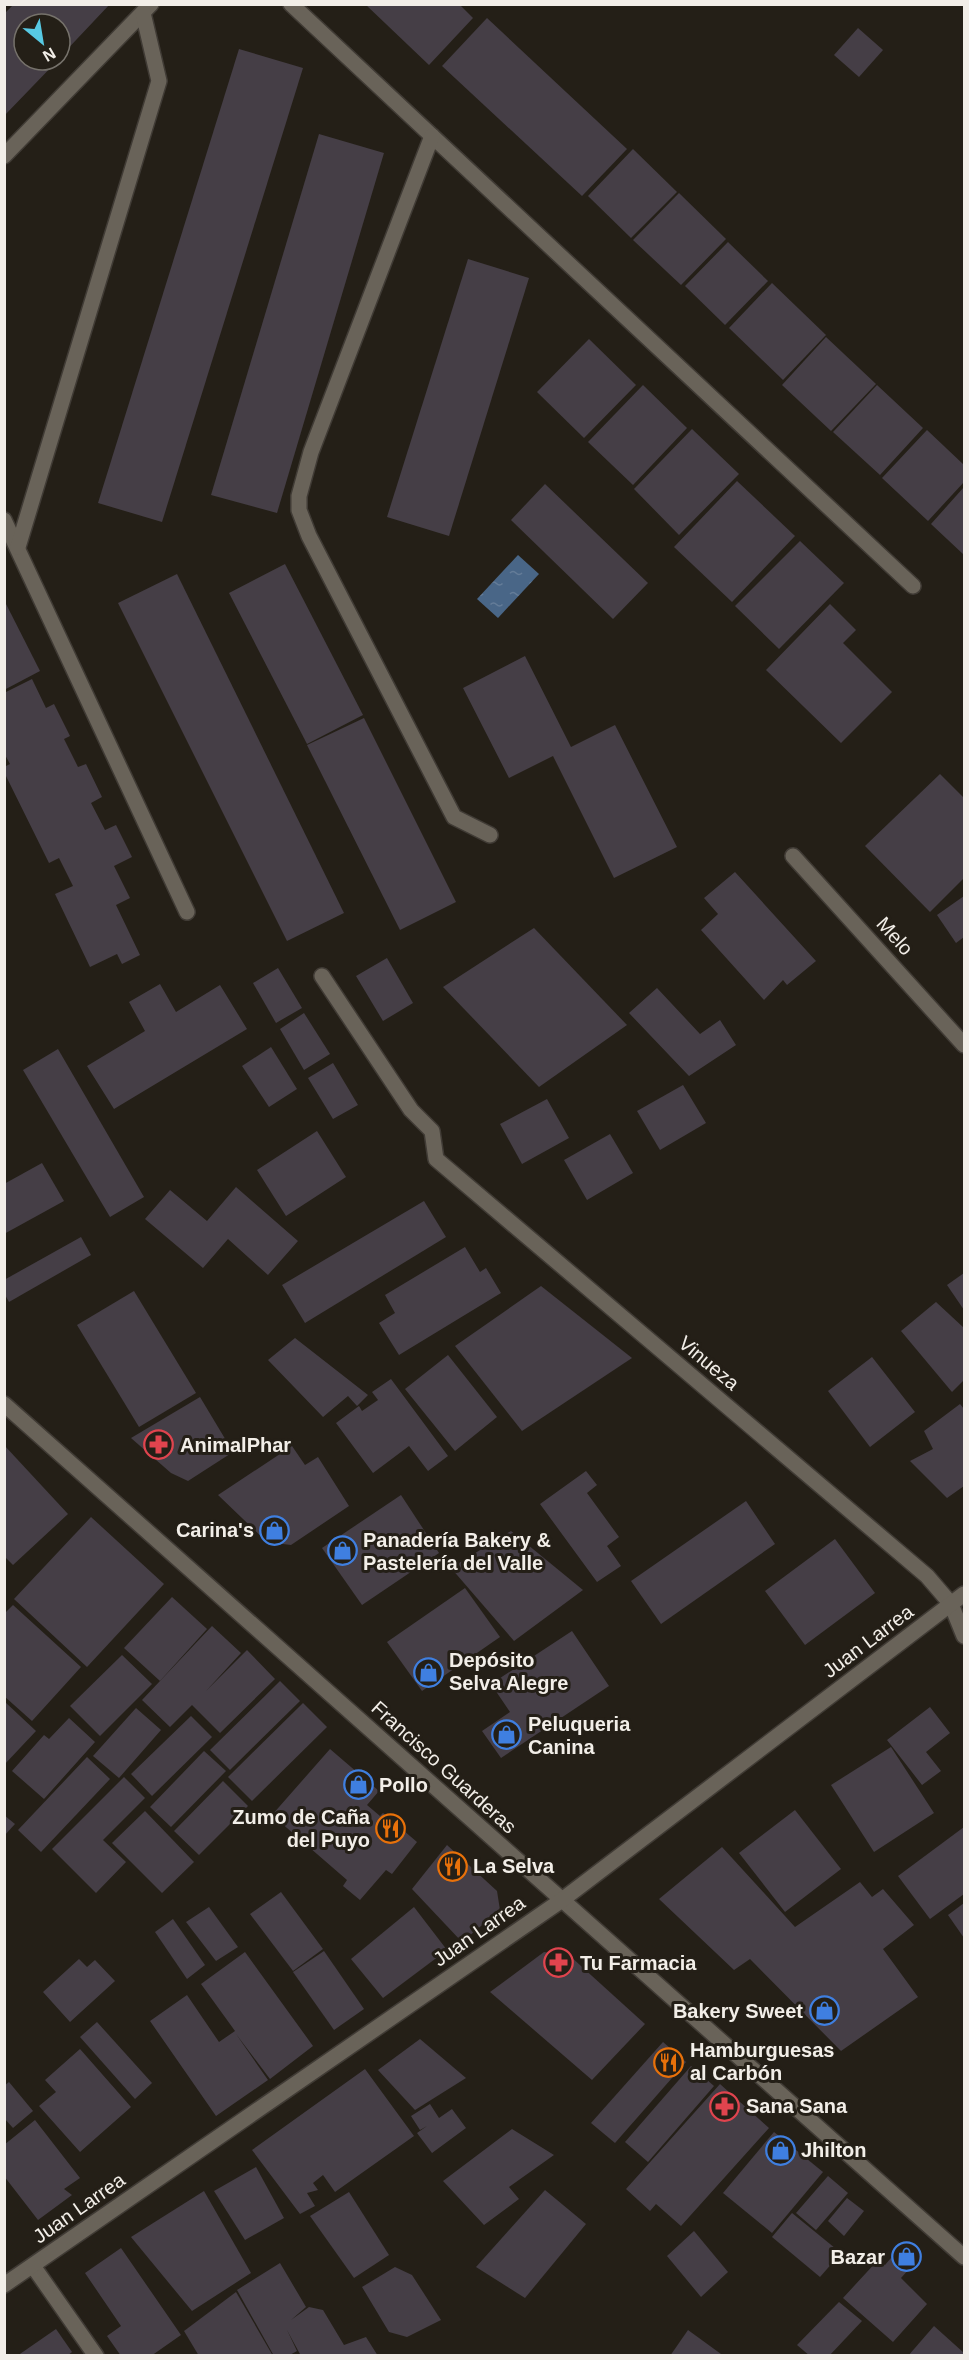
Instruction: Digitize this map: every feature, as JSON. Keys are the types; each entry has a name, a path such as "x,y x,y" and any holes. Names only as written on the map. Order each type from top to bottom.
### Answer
{"street":[{"path":"291,4 913,586"},
{"path":"4,156 147,9"},
{"path":"18,547 159,81 147,9"},
{"path":"432,136 311,452 298,496 299,510 309,536 454,817 490,835"},
{"path":"4,520 187,912"},
{"name":"Melo","path":"793,856 964,1045"},
{"name":"Vinueza","path":"322,976 411,1110 432,1131 436,1159 918,1569 951,1604"},
{"name":"Francisco Guarderas","path":"4,1404 964,2257"},
{"name":"Juan Larrea","path":"4,2285 562,1900 964,1594"},
{"path":"951,1604 964,1636"},
{"path":"33,2266 96,2355"}],"water":[{"path":"518,555 539,574 498,618 477,599"}],"building":[{"path":"14,4 110,4 72,44 72,12 12,12 12,72 46,72 4,116 4,14"},
{"path":"365,4 459,4 473,18 429,65"},
{"path":"487,18 627,149 582,196 442,66"},
{"path":"858,28 883,50 859,77 834,55"},
{"path":"239,49 303,68 162,522 98,503"},
{"path":"319,134 384,153 277,513 211,495"},
{"path":"633,149 677,192 631,238 588,196"},
{"path":"679,193 726,239 681,285 633,240"},
{"path":"728,242 768,281 725,325 685,286"},
{"path":"468,259 529,278 449,536 387,517"},
{"path":"772,283 826,335 783,380 729,328"},
{"path":"826,337 876,384 831,431 782,385"},
{"path":"589,339 636,385 584,438 537,392"},
{"path":"643,385 687,428 633,485 588,442"},
{"path":"877,385 923,428 880,475 833,432"},
{"path":"692,429 739,474 679,535 634,489"},
{"path":"927,430 964,465 964,482 928,521 882,478"},
{"path":"737,481 795,536 732,602 674,547"},
{"path":"545,484 648,583 613,619 511,520"},
{"path":"964,487 964,555 931,524"},
{"path":"800,541 844,583 779,649 735,606"},
{"path":"285,564 363,715 307,744 229,593"},
{"path":"177,574 344,913 287,941 118,603"},
{"path":"4,600 40,671 4,690"},
{"path":"830,604 856,630 843,643 892,692 841,743 766,670"},
{"path":"525,656 571,747 615,725 677,847 614,878 553,756 509,778 463,688"},
{"path":"32,679 46,708 54,704 70,736 64,739 78,767 86,764 102,797 91,803 105,830 116,825 132,857 114,866 130,898 116,905 140,955 122,964 117,954 90,967 55,894 73,886 59,858 49,863 4,772 4,767 10,764 4,753 4,693"},
{"path":"364,718 456,902 400,930 307,745"},
{"path":"940,774 964,798 964,878 930,912 865,846"},
{"path":"735,872 816,961 787,985 783,980 764,1000 701,930 718,914 704,898"},
{"path":"964,896 964,937 956,943 937,915"},
{"path":"534,928 627,1025 539,1087 443,987"},
{"path":"387,958 413,1003 383,1021 356,976"},
{"path":"278,968 302,1008 276,1023 253,983"},
{"path":"160,984 176,1012 220,985 247,1029 114,1109 87,1066 145,1031 129,1002"},
{"path":"657,988 700,1034 720,1020 736,1045 689,1076 629,1013"},
{"path":"304,1013 330,1054 304,1070 280,1029"},
{"path":"271,1047 297,1089 269,1107 242,1066"},
{"path":"58,1049 144,1197 110,1217 23,1070"},
{"path":"333,1063 358,1105 333,1119 308,1078"},
{"path":"683,1085 706,1123 660,1150 637,1111"},
{"path":"547,1099 569,1138 522,1164 500,1124"},
{"path":"317,1131 346,1177 286,1216 257,1170"},
{"path":"610,1134 633,1173 587,1200 564,1160"},
{"path":"42,1163 64,1201 4,1234 4,1184"},
{"path":"236,1187 298,1241 268,1275 228,1239 203,1268 145,1219 170,1190 207,1221"},
{"path":"424,1201 446,1237 305,1323 282,1285"},
{"path":"81,1237 91,1255 9,1302 4,1293 4,1280"},
{"path":"465,1247 480,1272 486,1268 501,1293 399,1355 379,1323 395,1313 385,1295"},
{"path":"964,1273 964,1310 947,1285"},
{"path":"541,1286 632,1358 522,1431 455,1346"},
{"path":"134,1291 196,1393 139,1427 77,1325"},
{"path":"936,1302 964,1328 964,1380 952,1392 901,1331"},
{"path":"295,1338 368,1395 357,1406 348,1396 323,1417 268,1360"},
{"path":"448,1355 497,1417 455,1451 405,1389"},
{"path":"872,1357 915,1412 870,1447 828,1391"},
{"path":"391,1379 448,1456 428,1471 409,1446 373,1473 336,1423 359,1406 362,1411 378,1400 372,1392"},
{"path":"200,1397 233,1452 188,1481 171,1473 131,1438"},
{"path":"960,1404 964,1409 964,1486 947,1498 910,1461 933,1449 924,1431"},
{"path":"4,1445 68,1514 13,1565 4,1556"},
{"path":"292,1446 305,1465 318,1457 349,1506 291,1545 267,1542 218,1495"},
{"path":"586,1471 597,1485 587,1493 619,1537 607,1546 621,1566 597,1582 540,1504"},
{"path":"401,1495 439,1553 362,1605 322,1548"},
{"path":"746,1501 775,1544 661,1624 631,1581"},
{"path":"91,1517 164,1584 87,1667 14,1599"},
{"path":"511,1531 583,1590 514,1641 451,1568"},
{"path":"835,1539 875,1593 805,1645 765,1591"},
{"path":"465,1588 500,1637 422,1691 387,1642"},
{"path":"172,1597 207,1629 160,1681 124,1648"},
{"path":"13,1605 81,1667 32,1721 4,1696 4,1614"},
{"path":"212,1626 241,1653 206,1691 247,1650 275,1679 220,1733 192,1705 170,1727 142,1700"},
{"path":"572,1631 609,1686 501,1758 482,1731 510,1712 491,1684"},
{"path":"122,1655 152,1684 100,1736 70,1706"},
{"path":"280,1681 300,1701 230,1770 210,1750"},
{"path":"4,1701 36,1731 4,1765"},
{"path":"303,1703 327,1727 252,1801 228,1777"},
{"path":"930,1707 950,1733 926,1752 941,1771 922,1785 887,1740"},
{"path":"136,1708 161,1730 119,1778 93,1756"},
{"path":"191,1716 212,1737 152,1796 131,1774"},
{"path":"69,1718 95,1742 44,1799 12,1771 44,1735 49,1739"},
{"path":"891,1747 934,1813 874,1852 831,1785"},
{"path":"330,1749 379,1791 367,1805 380,1816 383,1813 417,1842 392,1874 386,1870 360,1900 343,1886 347,1880 272,1815"},
{"path":"204,1751 226,1771 171,1827 150,1807"},
{"path":"87,1757 110,1779 41,1852 18,1830"},
{"path":"124,1777 145,1798 103,1840 126,1862 96,1893 52,1849"},
{"path":"223,1781 248,1806 199,1855 174,1831"},
{"path":"795,1810 841,1869 785,1912 739,1853"},
{"path":"145,1811 194,1862 162,1893 112,1843"},
{"path":"4,1815 15,1824 4,1836"},
{"path":"964,1827 964,1894 930,1919 898,1876"},
{"path":"447,1845 497,1891 500,1910 462,1942 412,1889"},
{"path":"722,1847 795,1927 860,1882 872,1897 883,1889 914,1925 883,1949 918,1997 841,2051 750,1959 734,1970 659,1899"},
{"path":"281,1892 323,1949 293,1971 250,1914"},
{"path":"964,1903 964,1938 948,1915"},
{"path":"209,1907 238,1947 216,1961 186,1922"},
{"path":"414,1907 447,1950 383,1998 351,1959"},
{"path":"173,1919 205,1965 187,1979 155,1932"},
{"path":"324,1951 364,2009 334,2030 293,1972"},
{"path":"245,1952 313,2046 270,2079 236,2034 268,2080 216,2116 150,2021 187,1995 219,2042 235,2031 201,1984"},
{"path":"544,1952 570,1956 645,2024 592,2080 490,1992"},
{"path":"79,1959 87,1967 95,1960 115,1981 70,2022 43,1992"},
{"path":"97,2022 152,2083 135,2099 80,2037"},
{"path":"420,2039 466,2078 415,2110 378,2070"},
{"path":"663,2042 686,2062 615,2143 591,2123"},
{"path":"80,2049 131,2107 80,2152 39,2106 56,2092 45,2080"},
{"path":"691,2066 714,2086 648,2162 625,2142"},
{"path":"365,2069 414,2136 335,2192 323,2175 313,2183 318,2190 307,2193 315,2206 300,2214 252,2150"},
{"path":"9,2082 33,2111 13,2128 4,2118 4,2086"},
{"path":"720,2084 769,2128 681,2226 656,2204 650,2211 626,2189"},
{"path":"430,2104 439,2118 452,2109 466,2128 432,2153 417,2133 427,2126 420,2130 411,2116"},
{"path":"35,2120 80,2178 64,2189 72,2195 38,2220 4,2176 4,2145"},
{"path":"512,2129 554,2155 509,2187 519,2199 484,2225 443,2181"},
{"path":"774,2132 823,2172 772,2233 723,2193"},
{"path":"256,2167 284,2218 245,2240 214,2191"},
{"path":"828,2176 848,2193 816,2230 796,2213"},
{"path":"545,2190 586,2224 525,2298 476,2267"},
{"path":"204,2191 251,2273 192,2311 131,2237"},
{"path":"349,2192 389,2255 354,2278 310,2216"},
{"path":"847,2198 864,2211 844,2236 828,2221"},
{"path":"792,2213 841,2253 820,2277 772,2237"},
{"path":"694,2231 728,2272 701,2297 667,2256"},
{"path":"902,2245 918,2259 901,2278 927,2304 893,2342 843,2298 878,2260 885,2265"},
{"path":"121,2248 181,2335 151,2356 121,2356 107,2336 121,2326 85,2273"},
{"path":"280,2263 306,2307 291,2320 309,2307 323,2310 344,2345 366,2337 378,2356 301,2356 287,2330 297,2351 288,2356 274,2356 237,2290"},
{"path":"395,2267 412,2275 441,2320 407,2337 389,2332 362,2287"},
{"path":"236,2292 273,2356 199,2356 184,2331"},
{"path":"839,2302 862,2321 829,2356 810,2356 797,2345"},
{"path":"934,2326 964,2353 964,2356 908,2356"},
{"path":"56,2329 72,2352 67,2356 17,2356"},
{"path":"688,2330 721,2354 719,2356 670,2356"}],"place":[{"name":"AnimalPhar","path":"159,1445"},
{"name":"Carina's","path":"275,1530"},
{"name":"Panadería Bakery & Pastelería del Valle","path":"342,1551"},
{"name":"Depósito Selva Alegre","path":"428,1672"},
{"name":"Peluqueria Canina","path":"507,1735"},
{"name":"Pollo","path":"358,1785"},
{"name":"Zumo de Caña del Puyo","path":"391,1829"},
{"name":"La Selva","path":"452,1866"},
{"name":"Tu Farmacia","path":"559,1963"},
{"name":"Bakery Sweet","path":"824,2011"},
{"name":"Hamburguesas al Carbón","path":"669,2062"},
{"name":"Sana Sana","path":"725,2106"},
{"name":"Jhilton","path":"780,2150"},
{"name":"Bazar","path":"906,2257"}]}
